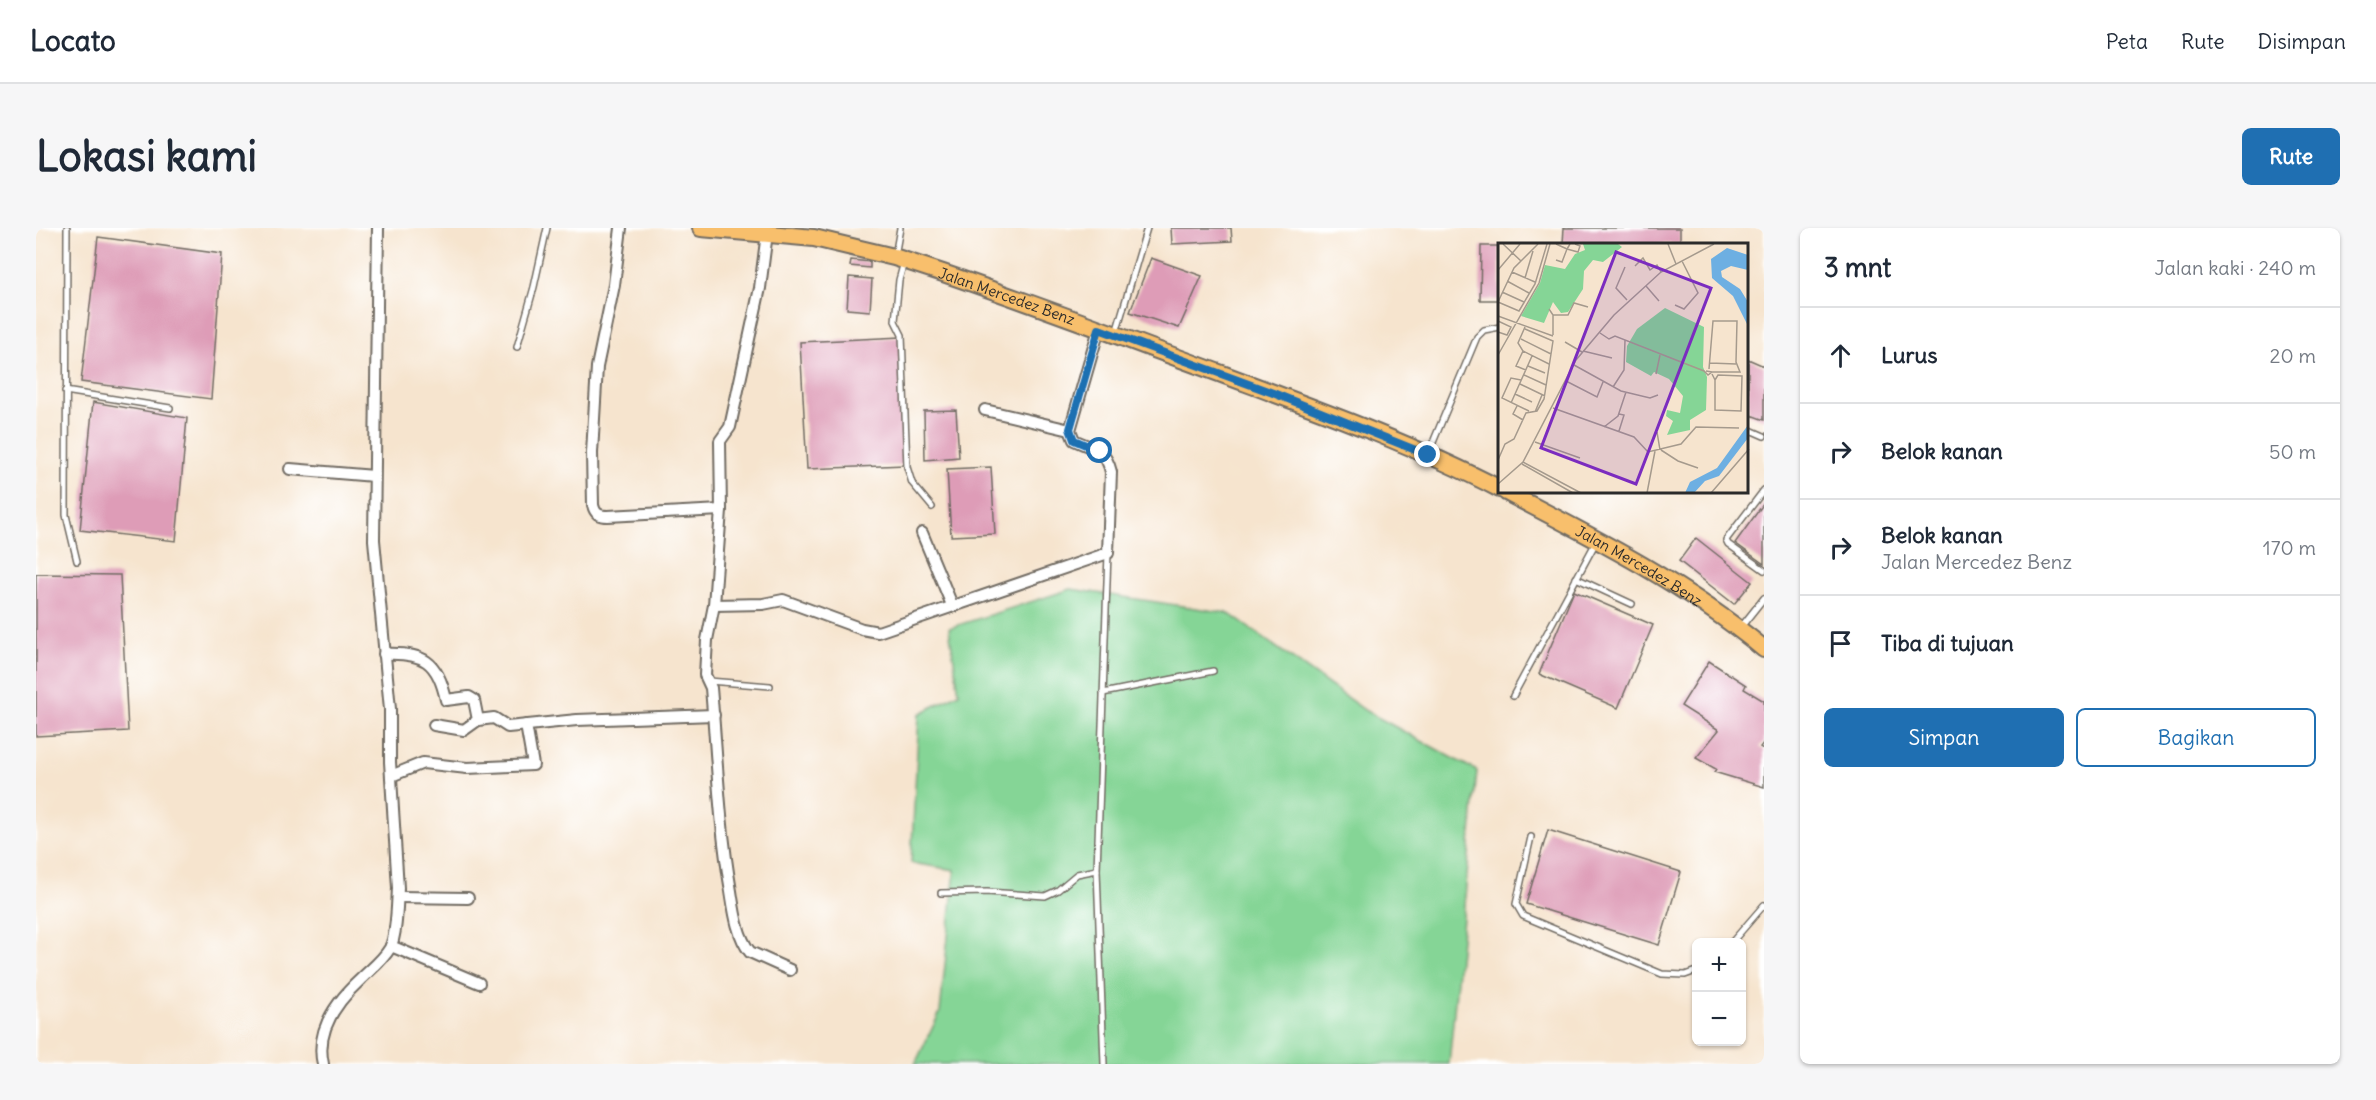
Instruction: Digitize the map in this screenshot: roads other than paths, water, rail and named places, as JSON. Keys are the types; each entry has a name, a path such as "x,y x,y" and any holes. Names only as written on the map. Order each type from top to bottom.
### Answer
{"main road":[{"name":"Jalan Mercedez Benz","path":"701,228 737,229 814,238 900,259 1115,334 1273,393 1428,455 1498,488"},
{"name":"Jalan Mercedez Benz","path":"1510,494 1668,581 1740,629 1764,649"}],"street":[{"path":"322,1064 322,1038 329,1018 346,993 376,965 391,946 398,897 391,776 390,709 375,576 372,504 378,228"},
{"path":"621,228 614,285 597,367 592,453 595,512 600,516 721,510"},
{"path":"767,233 760,288 730,427 720,441 721,510 714,605 707,640 705,675 706,681 711,685 721,833 739,927 750,952 790,970"},
{"path":"714,605 763,604 783,600 862,629 878,632 1108,553 1111,472 1108,462 1100,451 1074,440 1070,429 1099,329"},
{"path":"985,410 1070,429"},
{"path":"290,469 374,476"},
{"path":"922,533 952,605"},
{"path":"384,654 416,655 425,661 441,677 446,700 469,697 474,700 478,720"},
{"path":"434,725 464,730 478,720 494,718 508,728 577,720 714,715"},
{"path":"391,776 423,763 467,768 533,765 526,726"},
{"path":"398,897 468,898"},
{"path":"391,946 480,983"}],"lane":[{"path":"67,228 66,515 77,561"},
{"path":"517,347 534,287 547,228"},
{"path":"900,228 895,321 902,335 908,467 912,483 932,507"},
{"path":"1115,334 1147,228"},
{"path":"1428,455 1477,338 1484,330 1498,327"},
{"path":"65,391 170,408"},
{"path":"1749,429 1764,436"},
{"path":"1764,490 1726,540 1728,544 1764,570"},
{"path":"1513,696 1596,541"},
{"path":"1104,1064 1097,870 1108,553"},
{"path":"1576,578 1632,604"},
{"path":"1740,629 1764,598"},
{"path":"1103,693 1213,671"},
{"path":"706,681 770,686"},
{"path":"1530,837 1516,904 1522,916 1662,974 1685,975 1692,972"},
{"path":"941,893 987,892 1045,896 1058,890 1077,874 1097,870"},
{"path":"1735,938 1764,905"}]}
